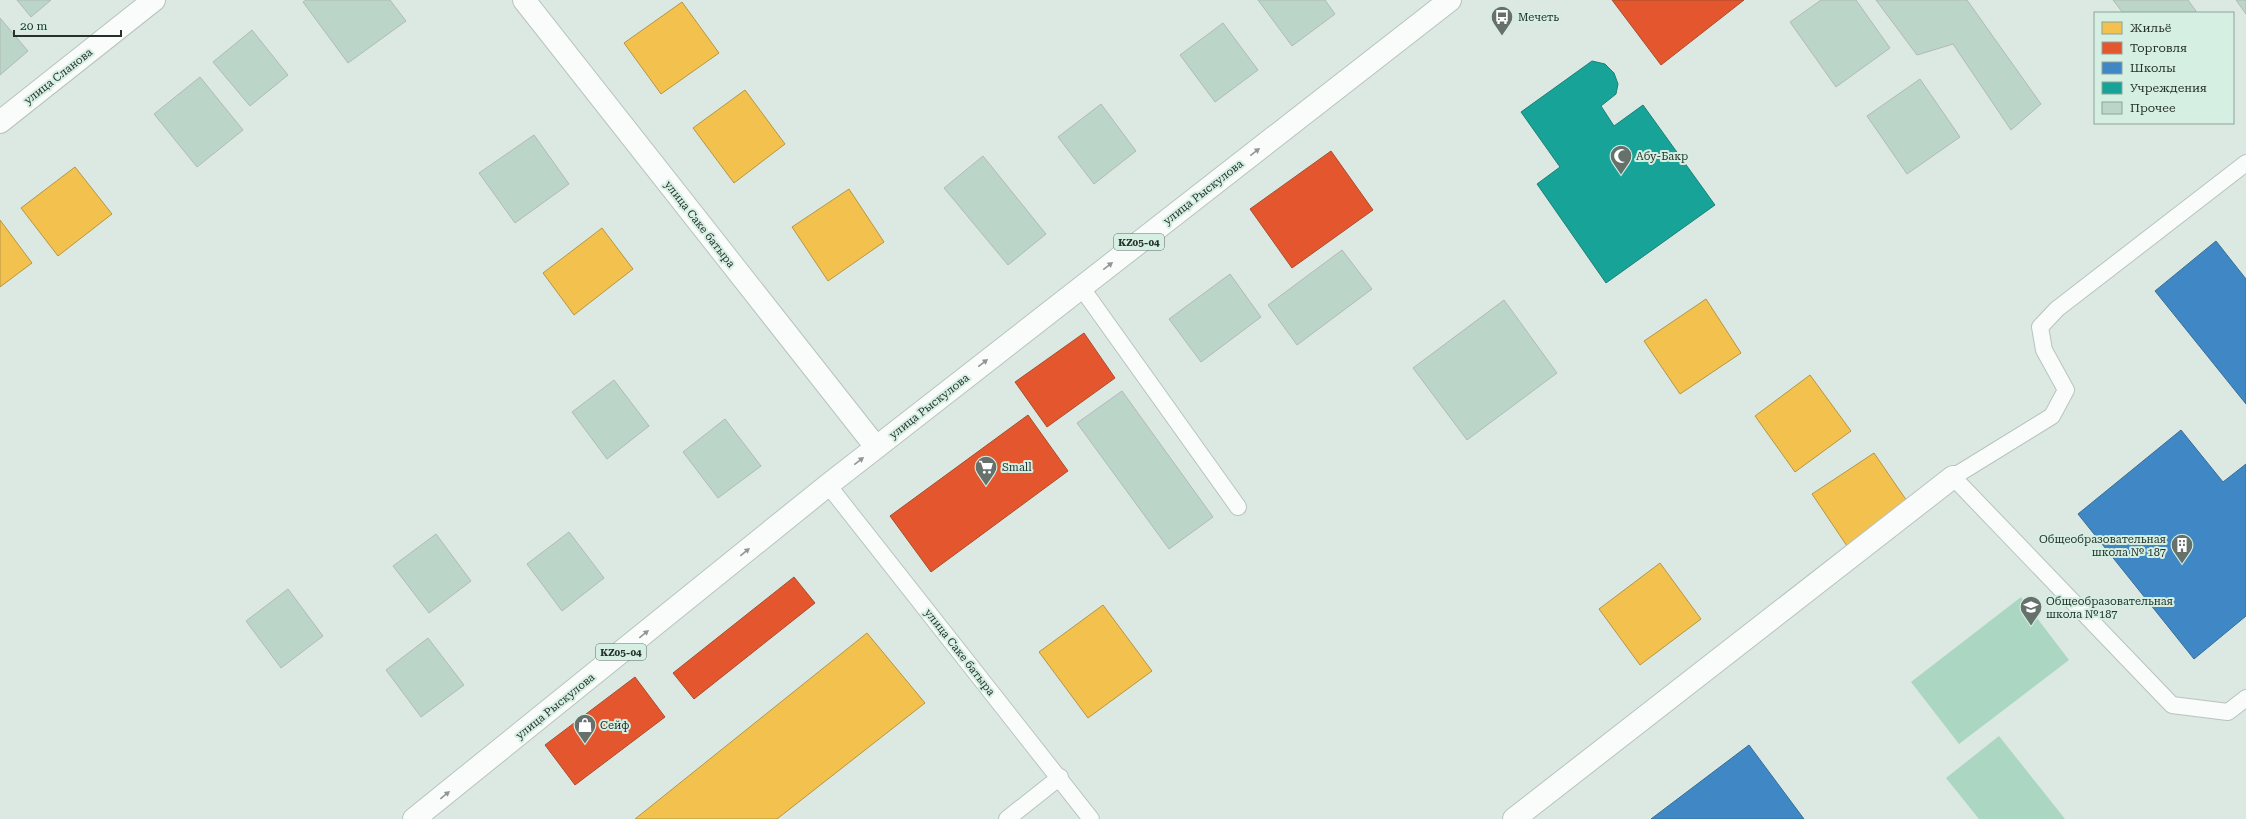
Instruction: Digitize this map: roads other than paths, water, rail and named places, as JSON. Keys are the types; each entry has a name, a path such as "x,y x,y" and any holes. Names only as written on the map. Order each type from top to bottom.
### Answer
{"street":[{"name":"улица Сланова","path":"0,122 154,0"},
{"name":"улица Саке батыра","path":"524,0 876,447"},
{"name":"улица Рыскулова","path":"422,816 828,485 1450,0"},
{"path":"1514,819 1953,477"}],"lane":[{"path":"2246,163 2052,313 2040,327 2044,350 2066,390 2052,416 1953,477 2172,705 2228,712 2246,698"},
{"path":"1081,287 1238,507"},
{"name":"улица Саке батыра","path":"828,485 1060,777 1091,819"},
{"path":"1007,819 1060,777"}],"place":[{"name":"Мечеть","path":"1502,36"},
{"name":"Абу-Бакр","path":"1621,176"},
{"name":"Small","path":"986,486"},
{"name":"Общеобразовательная школа № 187","path":"2182,564"},
{"name":"Общеобразовательная школа №187","path":"2031,626"},
{"name":"Сейф","path":"585,744"}]}
